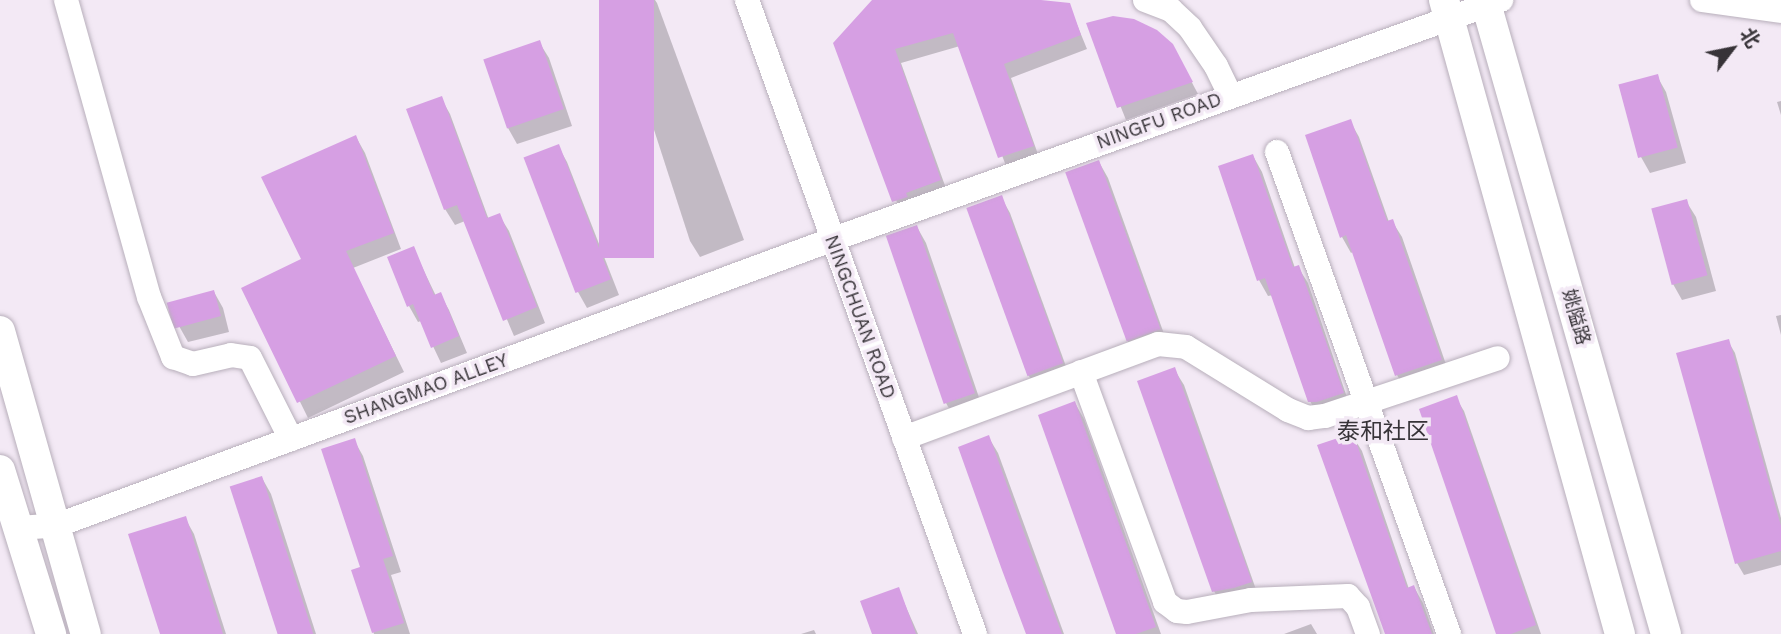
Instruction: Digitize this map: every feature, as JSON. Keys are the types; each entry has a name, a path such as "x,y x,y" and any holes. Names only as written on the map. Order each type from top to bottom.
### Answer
{"main road":[{"name":"姚隘路","path":"1491,1 1666,634"},
{"path":"1446,8 1620,634"},
{"path":"0,331 58,525 86,634"},
{"path":"0,470 51,634"}],"street":[{"path":"66,0 149,297 173,357 193,364 231,355 250,358 290,439"},
{"name":"NINGCHUAN ROAD","path":"747,0 831,240 975,634"},
{"path":"1145,0 1171,10 1190,28 1216,66 1230,95"},
{"path":"1702,0 1781,10"},
{"name":"NINGFU ROAD","path":"831,240 1230,95 1446,8 1491,1"},
{"path":"1277,152 1449,634"},
{"name":"SHANGMAO ALLEY","path":"19,528 58,525 831,240"},
{"path":"904,438 1158,344 1186,347 1288,410 1308,418 1325,416 1497,358"},
{"path":"1081,372 1165,602 1177,611 1187,612 1251,600 1348,596 1358,607 1368,634"}],"building":[{"path":"599,0 654,0 654,258 599,258"},
{"path":"872,0 1041,0 1070,3 1081,35 1004,64 1034,146 998,158 953,33 895,49 941,180 906,193 908,197 892,202 833,43"},
{"path":"1113,16 1134,19 1157,30 1173,44 1193,82 1117,108 1086,23"},
{"path":"540,40 564,109 507,129 483,60"},
{"path":"1658,74 1678,147 1638,158 1618,85"},
{"path":"442,96 487,218 500,213 537,307 503,321 457,205 444,210 406,109"},
{"path":"1351,119 1387,221 1393,219 1442,360 1395,376 1346,235 1340,238 1305,135"},
{"path":"356,135 394,233 346,251 396,356 297,403 241,288 301,259 261,177"},
{"path":"559,144 611,279 575,293 524,158"},
{"path":"1253,154 1293,267 1299,265 1344,393 1317,402 1308,402 1265,278 1257,281 1218,166"},
{"path":"1099,160 1161,329 1127,341 1065,172"},
{"path":"1002,195 1063,363 1028,376 966,208"},
{"path":"1687,199 1707,275 1672,285 1651,209"},
{"path":"917,225 975,393 944,404 886,236"},
{"path":"414,246 434,295 441,292 459,336 431,348 413,304 407,307 387,257"},
{"path":"214,290 221,316 174,329 167,303"},
{"path":"1729,339 1781,526 1781,551 1735,564 1676,353"},
{"path":"1175,367 1252,582 1234,588 1212,592 1137,381"},
{"path":"1457,395 1536,625 1511,634 1496,634 1419,409"},
{"path":"1075,401 1156,627 1136,634 1116,634 1038,415"},
{"path":"1353,433 1407,588 1414,585 1432,634 1385,634 1317,445"},
{"path":"989,435 1062,634 1026,634 1002,570 958,447"},
{"path":"355,438 393,556 383,559 404,623 372,633 351,570 360,567 321,449"},
{"path":"262,476 313,634 278,634 230,487"},
{"path":"186,516 223,634 160,634 128,534"},
{"path":"899,587 916,634 872,634 860,601"}],"district":[{"name":"泰和社区","path":"1383,432"}]}
